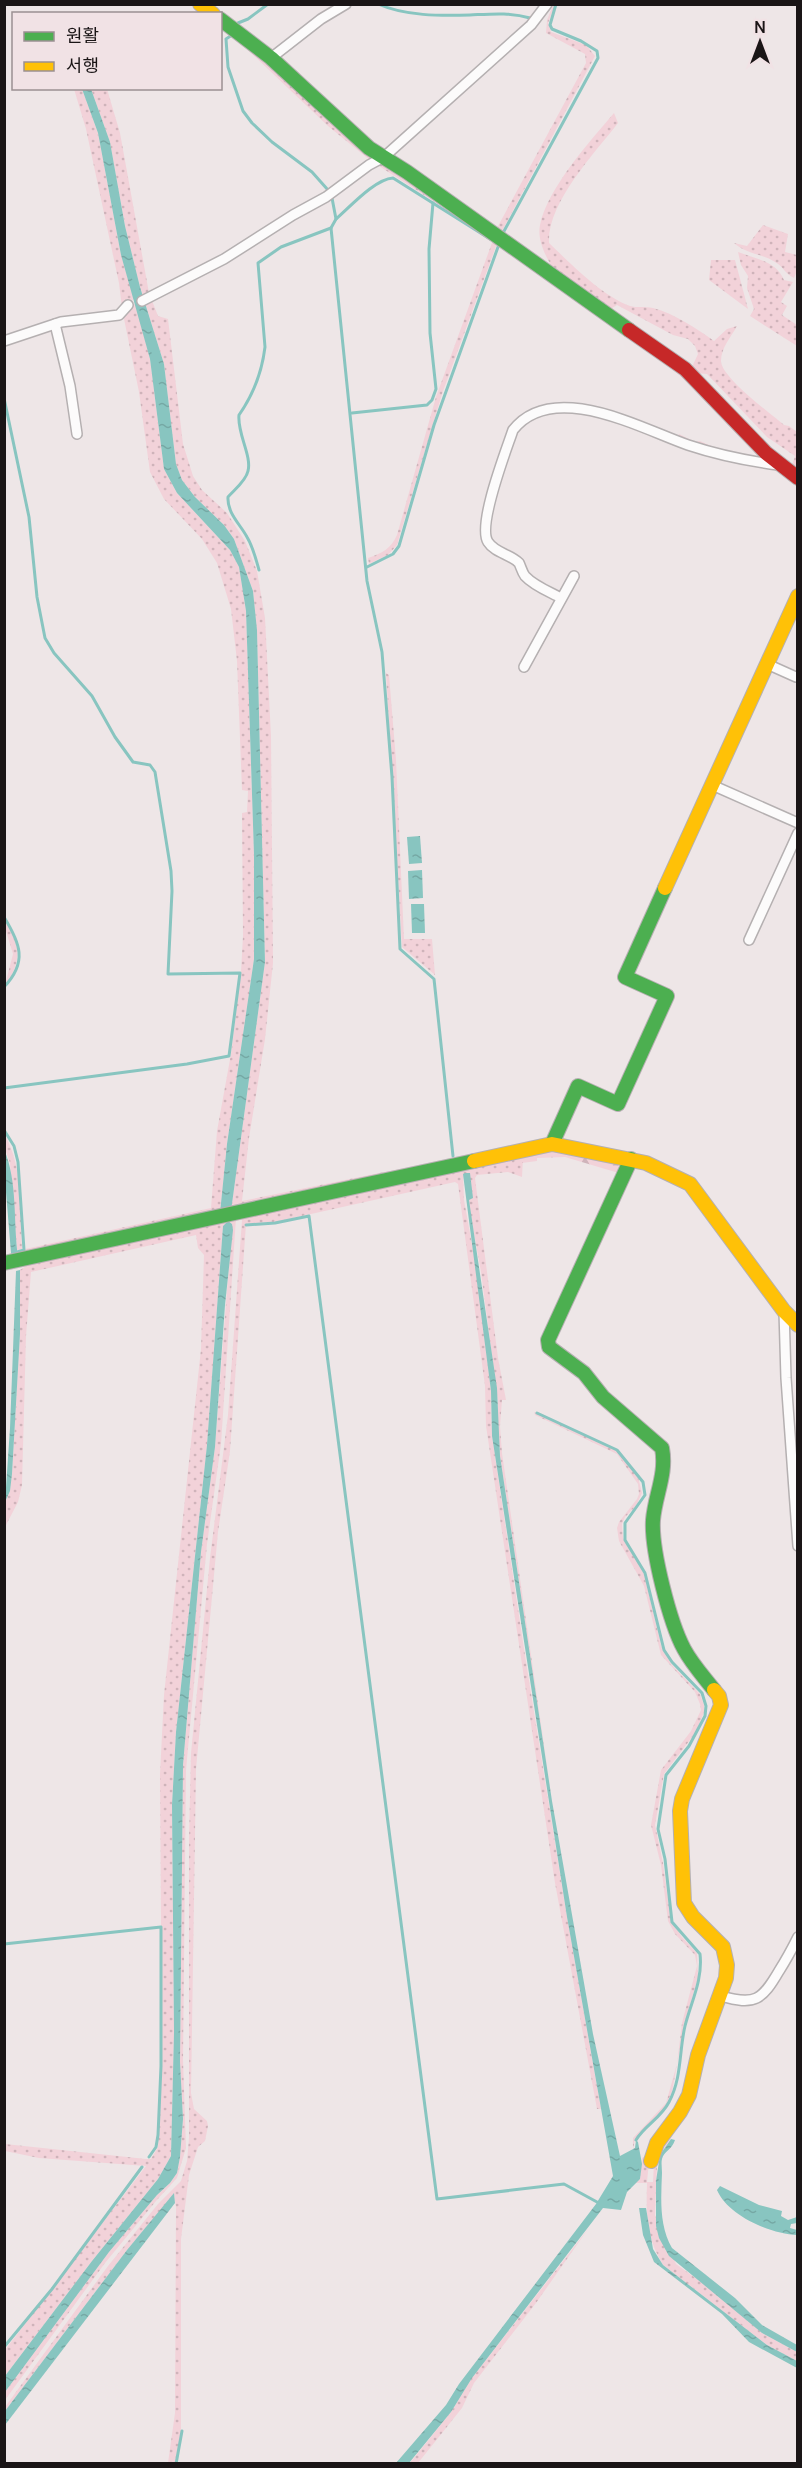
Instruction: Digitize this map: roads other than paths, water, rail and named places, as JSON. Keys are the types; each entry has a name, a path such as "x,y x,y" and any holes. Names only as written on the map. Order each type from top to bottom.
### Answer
{"street":[{"path":"271,58 346,4"},
{"path":"142,301 224,259 326,197 369,165 384,157 531,25 547,4"},
{"path":"222,21 271,58 342,125 384,157 685,369 710,391 749,438 778,465 798,478"},
{"path":"4,341 55,324 119,315 128,304"},
{"path":"55,324 70,386 77,434"},
{"path":"561,598 533,582 525,575 519,563 492,548 486,539 485,527 490,501 513,430 520,421 544,409 589,410 618,417 699,448 738,459 778,465"},
{"path":"524,667 574,576"},
{"path":"552,1144 578,1086 618,1104 667,996 625,977 798,596"},
{"path":"767,663 796,677"},
{"path":"712,785 798,823"},
{"path":"749,940 798,833"},
{"path":"4,1263 552,1144 646,1163 690,1184 784,1311 798,1325"},
{"path":"631,1159 548,1340 549,1347 555,1353 584,1373 603,1397 662,1448 664,1457 653,1521 659,1558 681,1645 719,1696 722,1705 686,1786 680,1811 684,1903 687,1913 696,1923 714,1935 722,1945 727,1966 721,1996 697,2056 689,2095 653,2149 651,2162"},
{"path":"784,1311 788,1412 798,1546"},
{"path":"721,1996 739,2001 754,1999 766,1993 798,1936"}],"water":[{"path":"82,90 91,90 110,142 125,226 140,287 164,364 176,464 182,480 195,497 224,525 234,539 253,591 257,630 265,962 231,1211 220,1213 227,1144 254,959 254,855 246,611 239,567 230,550 177,493 164,469 150,359 121,255 98,133"},
{"path":"420,836 422,863 409,864 407,837"},
{"path":"422,870 423,898 409,899 408,871"},
{"path":"411,904 424,904 425,933 412,933"},
{"path":"4,1149 13,1188 18,1257 14,1258 11,1253"},
{"path":"470,1173 473,1198 469,1200 497,1388 500,1456 552,1801 593,2034 620,2156 635,2148 636,2140 642,2164 640,2179 627,2192 621,2210 603,2208 472,2378 451,2412 409,2463 396,2463 446,2405 459,2384 596,2204 613,2176 567,1917 492,1436 491,1391 463,1174"},
{"path":"228,1221 232,1224 233,1230 215,1447 201,1552 183,1765 180,2062 183,2119 177,2173 109,2252 5,2392 5,2376 92,2261 158,2179 171,2156 174,2032 172,1805 176,1732 207,1445 223,1226"},
{"path":"20,1270 20,1334 12,1474 10,1491 5,1502 16,1271"},
{"path":"671,2139 675,2140 674,2143 664,2154 662,2161 661,2202 665,2230 672,2248 735,2298 762,2325 797,2345 797,2352 762,2333 669,2256 659,2238 656,2226 656,2181 660,2155"},
{"path":"720,2186 759,2205 782,2211 781,2216 788,2220 797,2217 797,2223 791,2224 790,2228 797,2230 797,2235 763,2227 740,2215 723,2199 717,2190"},
{"path":"174,2193 175,2203 5,2425 5,2411 127,2250"},
{"path":"639,2208 646,2208 653,2249 663,2265 767,2345 797,2361 797,2368 749,2342 722,2314 654,2262 643,2235"}],"waterway":[{"path":"238,23 248,19 268,4"},
{"path":"378,4 400,11 423,14 500,14 530,18"},
{"path":"503,233 598,58 597,51 581,41 552,29 550,25 556,4"},
{"path":"232,35 226,39 228,67 243,111 272,142 312,172 328,190"},
{"path":"336,219 371,188 393,178 490,239"},
{"path":"332,198 336,219 331,228 367,581 382,652 392,777 400,949 434,979 453,1156"},
{"path":"352,413 427,405 432,400 436,389 430,333 429,249 433,203"},
{"path":"259,570 249,541 234,518 228,503 228,497 242,482 248,471 248,458 240,429 239,415 256,383 265,347 258,263 281,247 331,228"},
{"path":"367,567 393,554 399,546 434,425 498,247"},
{"path":"4,398 29,517 37,597 45,638 54,653 92,696 115,737 133,762 150,765 155,772 171,871 168,974 240,973 229,1056 187,1064 4,1088"},
{"path":"4,917 14,935 19,952 16,969 4,987"},
{"path":"4,1130 14,1146 18,1162 24,1250 17,1252"},
{"path":"246,1225 275,1223 309,1216 437,2199 564,2184 597,2202"},
{"path":"537,1413 617,1450 643,1482 645,1495 625,1523 625,1540 645,1573 664,1650 672,1662 702,1693 706,1706 705,1716 689,1746 666,1775 658,1829 665,1859 672,1922 700,1954 700,1973 685,2026 673,2093 666,2108 636,2140"},
{"path":"4,1944 161,1927 161,2066 158,2135 156,2147 149,2157"},
{"path":"4,2347 52,2289 142,2167"},
{"path":"176,2464 182,2431"}]}
